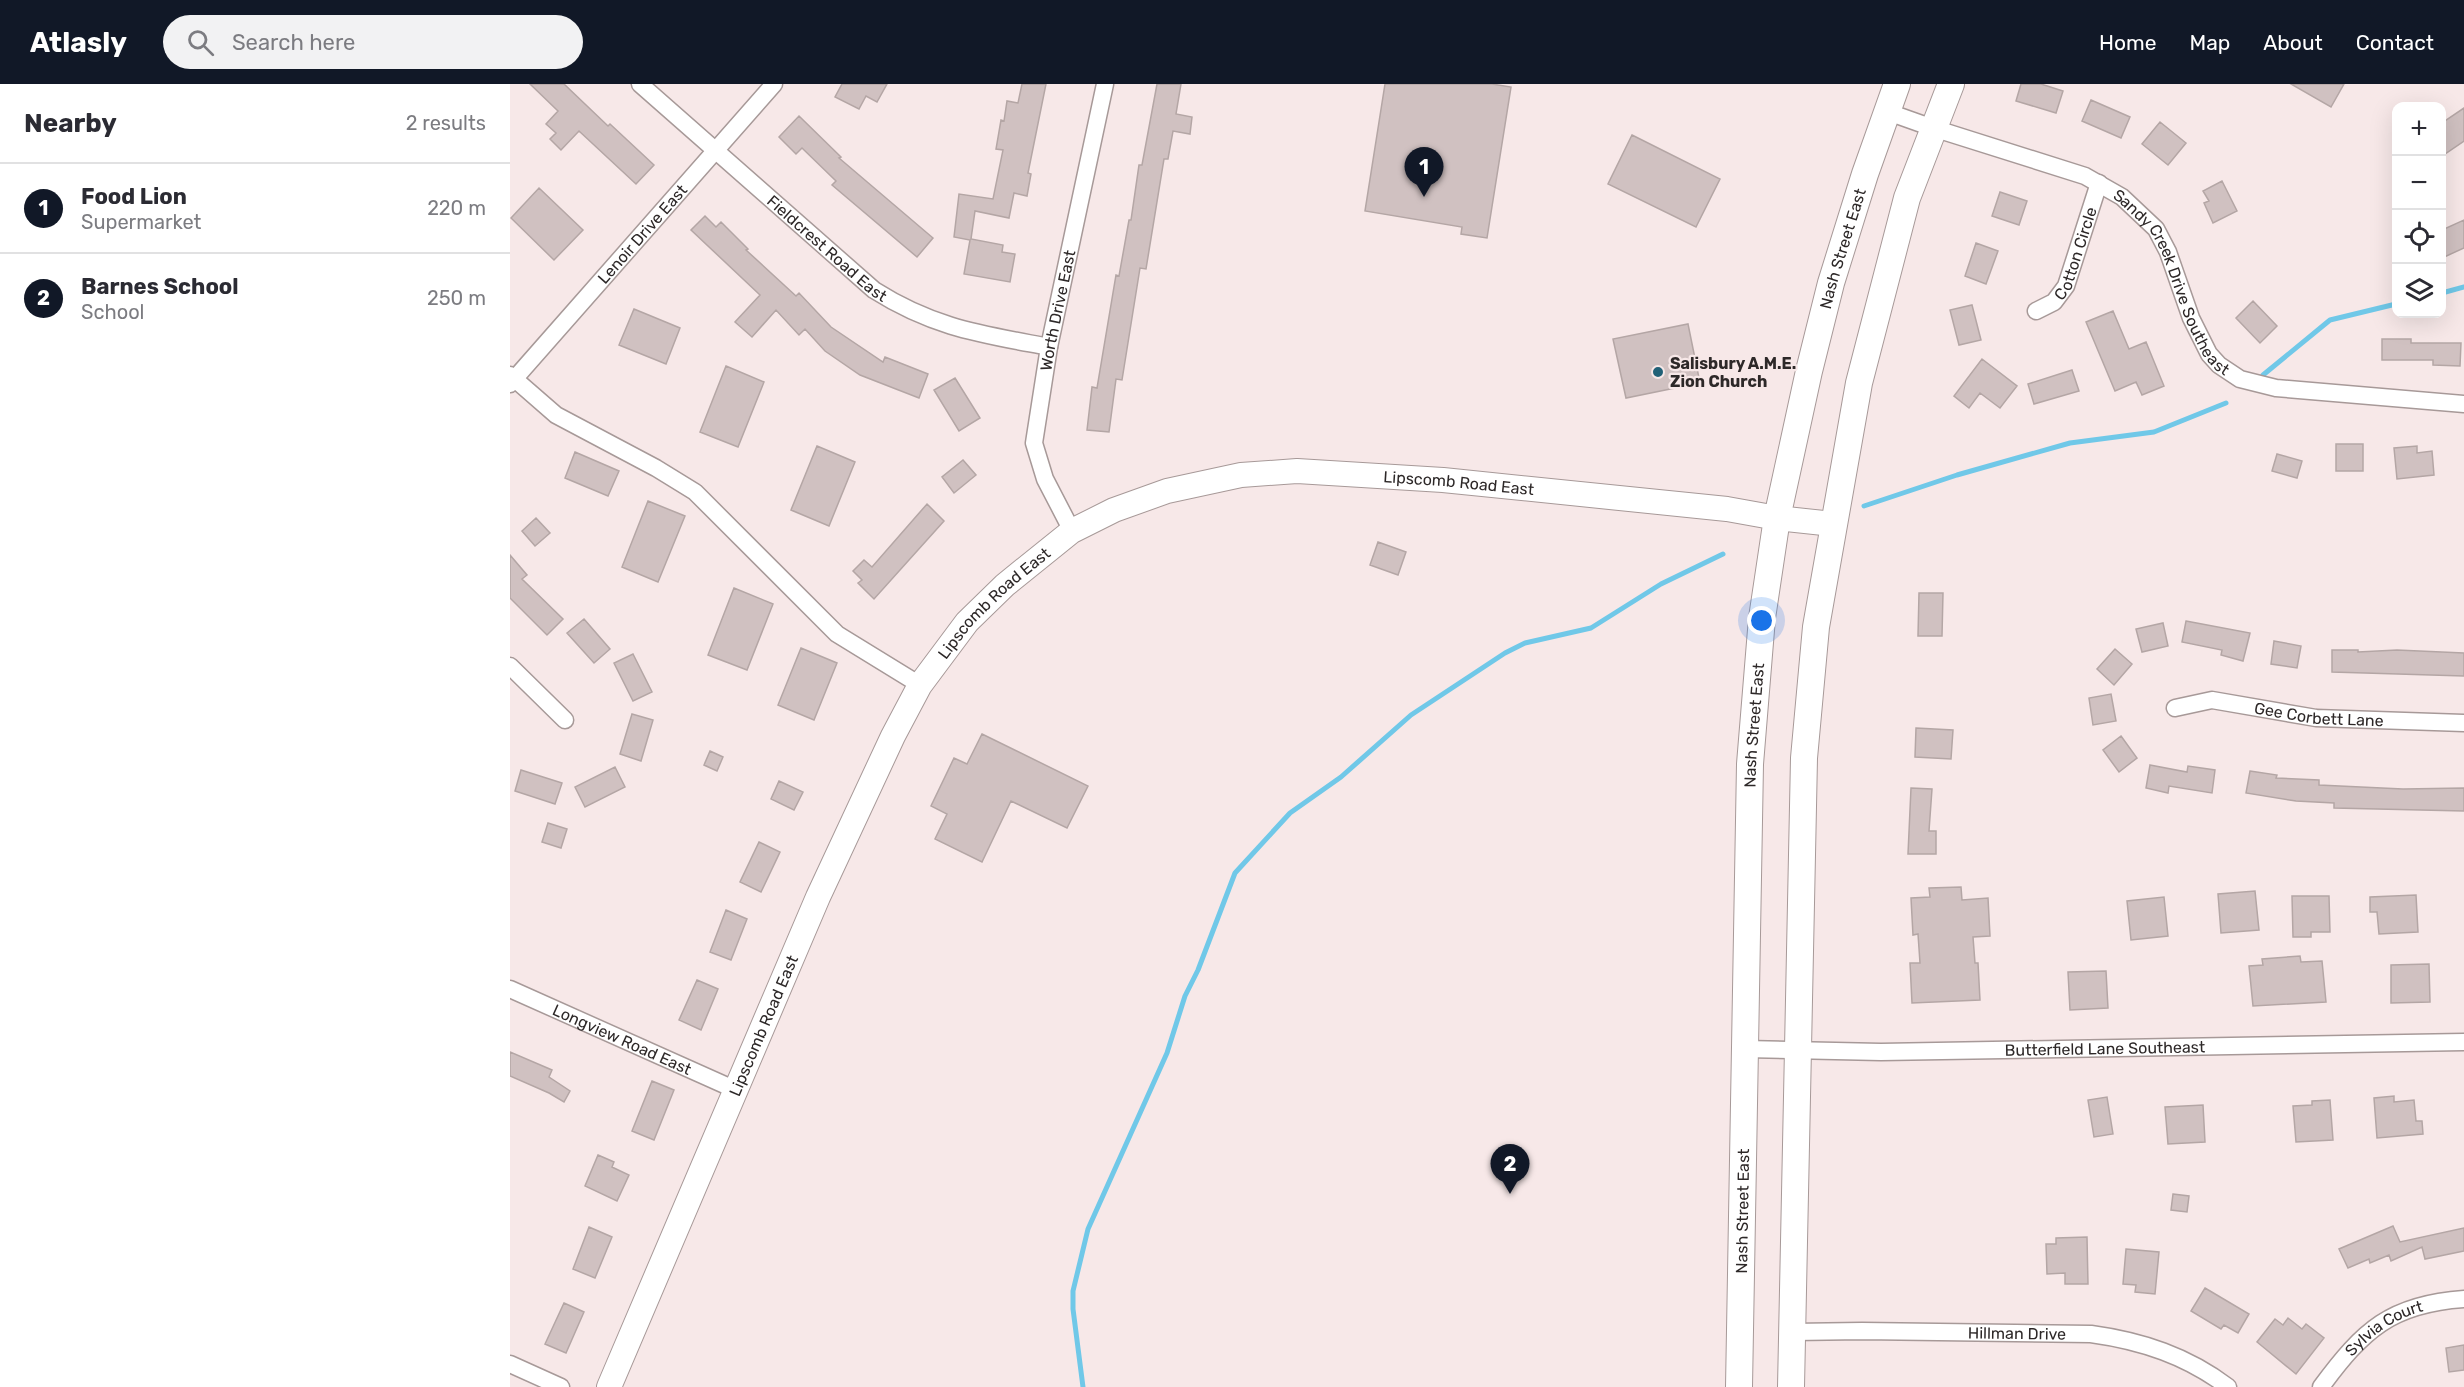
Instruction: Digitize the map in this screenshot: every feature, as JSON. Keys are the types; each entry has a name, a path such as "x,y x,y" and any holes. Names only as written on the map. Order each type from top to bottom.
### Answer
{"main road":[{"name":"Nash Street East","path":"1739,1387 1753,716 1762,618 1777,518 1831,283 1864,174 1897,84"},
{"path":"1791,1387 1804,758 1816,627 1859,383 1907,198 1951,84"}],"street":[{"name":"Fieldcrest Road East","path":"640,84 874,290 898,305 936,322 966,331 1049,347"},
{"name":"Lenoir Drive East","path":"511,380 774,84"},
{"name":"Worth Drive East","path":"1072,531 1045,479 1034,443 1049,347 1105,84"},
{"name":"Sandy Creek Drive Southeast","path":"1887,112 2085,176 2122,197 2156,229 2168,252 2202,343 2219,365 2240,379 2276,388 2464,404"},
{"name":"Cotton Circle","path":"2036,311 2054,302 2066,286 2099,183"},
{"path":"511,380 556,414 656,468 695,492 837,634 920,685"},
{"name":"Lipscomb Road East","path":"609,1387 818,897 893,736 920,685 967,622 1005,585 1072,531 1114,510 1167,490 1241,475 1297,471 1443,480 1715,508 1833,524"},
{"path":"510,666 565,720"},
{"name":"Gee Corbett Lane","path":"2175,708 2212,700 2316,718 2464,723"},
{"name":"Longview Road East","path":"510,989 736,1090"},
{"name":"Butterfield Lane Southeast","path":"1745,1048 1881,1052 2464,1042"},
{"name":"Sylvia Court","path":"2321,1387 2347,1352 2384,1320 2431,1302 2464,1299"},
{"name":"Hillman Drive","path":"1793,1332 1862,1330 2091,1334 2156,1347 2186,1360 2228,1387"},
{"path":"510,1364 561,1387"}],"building":[{"path":"530,84 564,84 654,165 636,184 579,131 561,150 550,139 556,133 546,124 558,111"},
{"path":"842,84 887,84 877,102 866,96 859,109 835,97"},
{"path":"1022,84 1046,84 1028,173 1031,174 1027,196 1014,193 1009,218 975,211 971,239 1003,245 1002,252 1015,254 1010,282 964,274 970,240 954,237 959,194 993,199 1003,150 996,149 1001,120 1004,121 1007,101 1018,103"},
{"path":"1157,84 1181,84 1176,114 1192,117 1190,134 1173,131 1168,159 1164,159 1146,269 1140,268 1122,380 1116,379 1109,432 1087,430 1092,387 1097,388 1116,275 1119,276 1129,220 1131,220 1139,165 1142,165"},
{"path":"1385,84 1492,84 1511,87 1487,238 1461,234 1462,227 1365,211"},
{"path":"2021,84 2041,84 2063,91 2056,113 2016,101"},
{"path":"2291,84 2344,84 2331,107"},
{"path":"2091,100 2130,117 2121,138 2082,121"},
{"path":"2464,108 2464,141 2446,153 2446,120"},
{"path":"799,116 841,157 839,158 933,238 917,257 832,185 836,181 802,148 796,154 779,137"},
{"path":"2160,122 2186,143 2168,165 2142,144"},
{"path":"1632,135 1720,179 1696,227 1608,184"},
{"path":"2222,181 2237,211 2213,223 2204,203 2209,201 2203,191"},
{"path":"539,188 583,230 554,260 511,218"},
{"path":"2000,192 2027,201 2019,225 1992,216"},
{"path":"705,216 716,227 721,222 748,249 746,250 796,296 799,293 831,327 883,362 885,357 928,374 919,398 860,375 825,351 805,329 799,335 776,310 752,337 735,322 760,295 691,230"},
{"path":"2464,220 2464,248 2446,256 2446,228"},
{"path":"1976,243 1998,251 1986,284 1965,276"},
{"path":"2253,301 2277,326 2260,343 2236,318"},
{"path":"1972,305 1981,340 1959,345 1950,310"},
{"path":"634,309 680,328 666,364 619,345"},
{"path":"2113,311 2129,349 2146,342 2164,386 2142,395 2136,382 2115,391 2086,322"},
{"path":"1688,324 1700,383 1626,398 1613,339"},
{"path":"2382,339 2411,339 2411,343 2461,343 2460,366 2433,365 2433,360 2382,360"},
{"path":"1982,359 2017,386 2000,408 1980,393 1969,408 1954,396"},
{"path":"726,366 764,382 738,447 700,432"},
{"path":"2072,370 2079,391 2034,404 2028,384"},
{"path":"955,378 980,418 959,431 934,390"},
{"path":"2336,444 2363,444 2363,471 2336,471"},
{"path":"817,446 855,462 829,526 791,510"},
{"path":"2417,446 2417,453 2432,451 2434,475 2397,479 2394,448"},
{"path":"575,452 619,471 608,496 565,478"},
{"path":"2277,454 2302,461 2297,478 2272,471"},
{"path":"963,460 976,475 954,493 942,477"},
{"path":"648,501 685,516 658,582 622,567"},
{"path":"927,504 944,521 874,599 858,583 862,580 853,571 864,560 872,567"},
{"path":"536,518 550,533 535,546 522,531"},
{"path":"1378,542 1406,552 1398,575 1370,565"},
{"path":"510,555 527,575 522,579 563,619 547,635 510,598"},
{"path":"734,588 773,604 747,670 708,655"},
{"path":"1919,593 1943,593 1942,636 1918,636"},
{"path":"584,619 610,649 594,663 567,633"},
{"path":"2186,621 2250,633 2243,661 2221,655 2222,650 2182,642"},
{"path":"2163,623 2168,646 2142,652 2136,629"},
{"path":"2274,641 2301,646 2297,668 2271,664"},
{"path":"801,648 837,663 814,720 778,705"},
{"path":"2115,649 2132,664 2114,685 2097,669"},
{"path":"2332,650 2464,653 2464,676 2332,672"},
{"path":"633,654 652,692 633,701 614,663"},
{"path":"2111,694 2116,721 2093,725 2089,698"},
{"path":"632,714 653,720 641,761 620,754"},
{"path":"1916,728 1953,730 1951,759 1915,757"},
{"path":"982,734 1088,786 1067,828 1011,801 982,862 935,839 947,814 931,806 954,758 967,764"},
{"path":"2121,736 2137,758 2119,772 2103,750"},
{"path":"710,751 723,757 717,771 704,765"},
{"path":"2150,765 2187,772 2188,766 2215,770 2212,793 2169,786 2168,793 2146,788"},
{"path":"615,767 625,787 585,807 575,787"},
{"path":"521,770 562,783 555,804 515,791"},
{"path":"2250,771 2277,775 2276,778 2319,780 2319,785 2403,789 2464,788 2464,811 2334,808 2334,803 2296,801 2246,793"},
{"path":"779,781 803,792 794,810 771,799"},
{"path":"1911,788 1932,789 1929,831 1936,831 1936,854 1908,854"},
{"path":"548,823 567,829 561,848 542,842"},
{"path":"759,842 780,852 761,892 740,882"},
{"path":"1961,887 1962,900 1988,898 1990,936 1973,937 1975,963 1978,963 1980,1000 1912,1003 1910,963 1920,963 1918,934 1913,935 1911,898 1930,897 1929,888"},
{"path":"2255,891 2259,930 2221,933 2218,894"},
{"path":"2416,895 2418,932 2379,934 2377,912 2370,912 2370,897"},
{"path":"2292,896 2329,896 2330,932 2311,932 2311,937 2293,937"},
{"path":"2164,897 2168,936 2131,940 2127,901"},
{"path":"726,910 747,919 731,960 710,952"},
{"path":"2300,956 2301,962 2322,961 2326,1002 2253,1006 2249,966 2263,965 2262,959"},
{"path":"2429,964 2430,1002 2391,1003 2391,965"},
{"path":"2106,971 2108,1008 2070,1010 2068,972"},
{"path":"697,980 718,989 701,1030 679,1020"},
{"path":"510,1052 552,1070 549,1077 570,1091 564,1102 510,1076"},
{"path":"652,1081 674,1090 654,1140 632,1131"},
{"path":"2394,1096 2394,1102 2414,1100 2416,1121 2422,1121 2423,1134 2377,1138 2374,1098"},
{"path":"2107,1097 2113,1134 2094,1137 2088,1100"},
{"path":"2330,1100 2333,1140 2296,1142 2293,1106 2312,1105 2312,1101"},
{"path":"2203,1105 2205,1142 2168,1144 2165,1107"},
{"path":"598,1155 614,1162 612,1167 629,1175 617,1201 585,1186"},
{"path":"2173,1194 2189,1196 2187,1212 2171,1210"},
{"path":"2393,1226 2400,1242 2464,1228 2464,1251 2425,1259 2422,1247 2391,1261 2389,1255 2370,1263 2369,1259 2348,1268 2339,1249"},
{"path":"589,1227 612,1237 595,1278 573,1269"},
{"path":"2087,1237 2088,1284 2065,1284 2065,1273 2047,1274 2046,1244 2056,1244 2056,1238"},
{"path":"2126,1249 2159,1252 2155,1294 2135,1292 2136,1285 2123,1284"},
{"path":"2205,1288 2249,1314 2238,1333 2224,1325 2221,1329 2191,1311"},
{"path":"564,1303 584,1312 566,1353 545,1344"},
{"path":"2288,1318 2302,1329 2306,1324 2324,1338 2296,1374 2257,1342 2275,1319 2283,1325"},
{"path":"2464,1345 2464,1370 2449,1372 2446,1348"}],"waterway":[{"path":"2446,292 2464,287"},
{"path":"2263,375 2330,320 2392,305"},
{"path":"1864,506 1957,475 2070,443 2154,432 2226,403"},
{"path":"1083,1387 1073,1309 1073,1291 1088,1229 1167,1053 1185,996 1198,970 1235,873 1290,813 1341,777 1411,715 1505,653 1525,643 1591,628 1661,584 1723,554"}],"place":[{"name":"Food Lion","path":"1424,197"},
{"name":"Salisbury A.M.E. Zion Church","path":"1658,372"},
{"name":"Barnes School","path":"1510,1194"}]}
